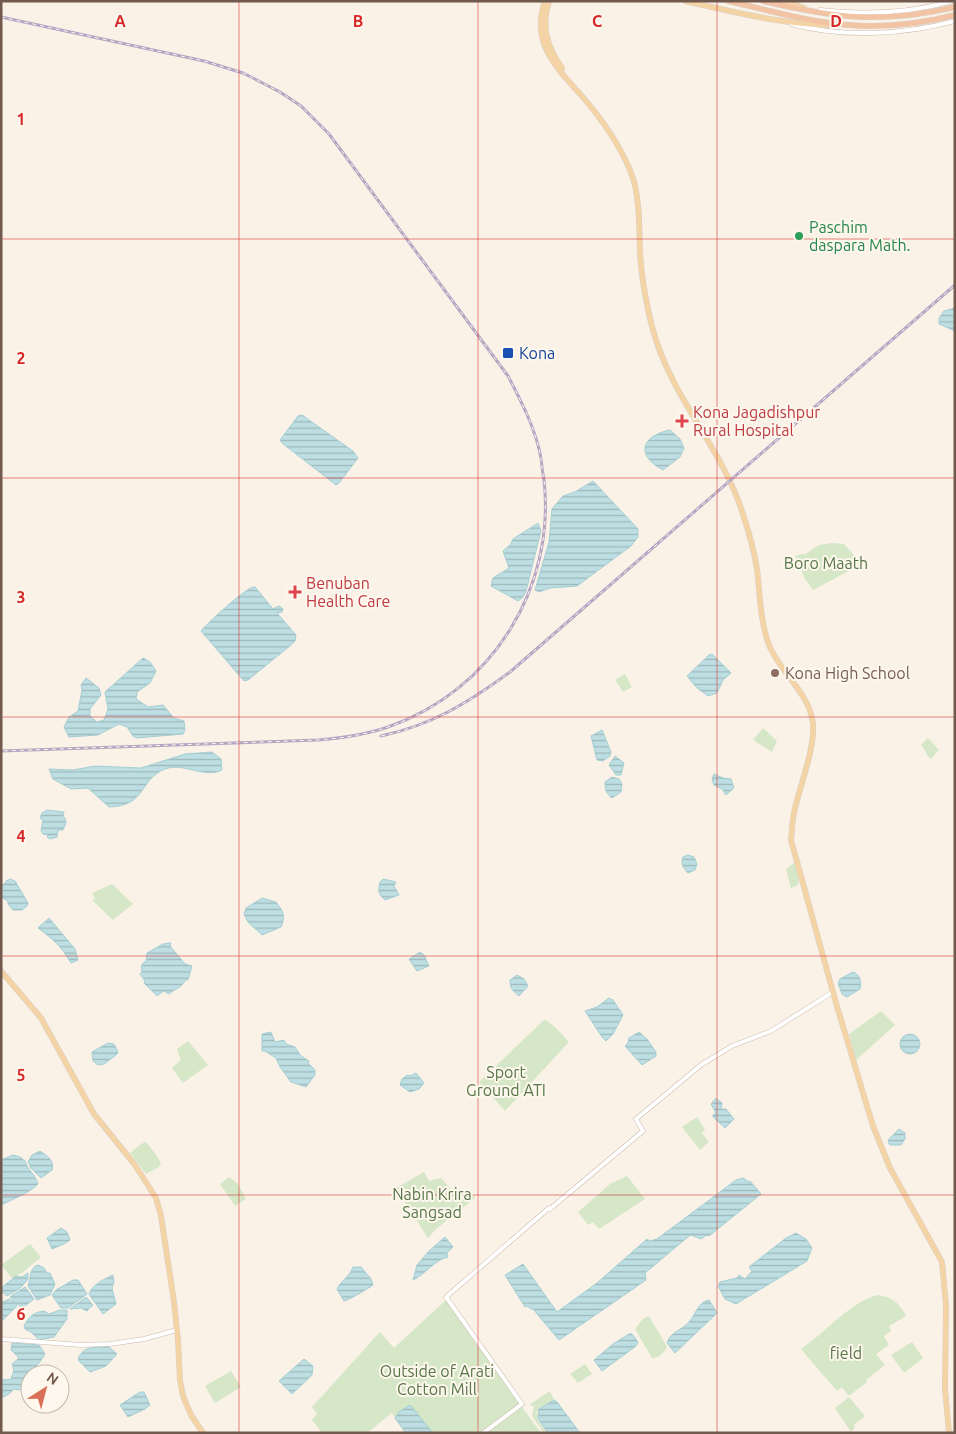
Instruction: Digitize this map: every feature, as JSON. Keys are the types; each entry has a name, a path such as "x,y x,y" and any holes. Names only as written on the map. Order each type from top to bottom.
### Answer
{"highway":[{"path":"728,1 817,21 847,25 902,25 955,15"},
{"path":"763,1 826,15 854,18 920,15 955,7"}],"main road":[{"path":"544,1 541,30 547,52 556,66 577,89"},
{"path":"550,1 545,17 546,39 554,56 610,134 633,178 639,206 642,272 656,341 681,396 727,473 742,511 757,566 767,640 774,657 809,706 813,724 812,738 793,815 791,840 833,992 873,1126 890,1168 942,1262 946,1304 945,1389 949,1433"},
{"path":"685,1 780,21 814,25 847,25"},
{"path":"782,1 826,15"},
{"path":"1,971 41,1018 94,1114 135,1165 156,1198 161,1216 177,1330 178,1362 183,1396 191,1416 203,1433"}],"street":[{"path":"796,5 831,11 876,13 916,9 953,1"},
{"path":"780,21 820,31 854,32 921,29 955,21"},
{"path":"483,1433 522,1404 446,1297 643,1131 636,1119 701,1065 732,1046 771,1031 833,992"},
{"path":"1,1340 80,1345 110,1344 138,1340 177,1330"}],"green space":[{"name":"Boro Maath","path":"844,544 862,564 813,590 805,579 795,556 804,555 819,545"},
{"path":"625,674 632,687 623,692 615,680"},
{"path":"763,728 777,741 772,752 753,740"},
{"path":"928,738 939,750 931,759 921,745"},
{"path":"794,863 799,876 798,885 791,888 786,869"},
{"path":"112,884 133,904 113,920 92,900 95,898 92,893"},
{"path":"881,1011 895,1025 856,1060 849,1034"},
{"name":"Sport Ground ATI","path":"544,1020 555,1027 569,1042 505,1111 479,1082"},
{"path":"188,1041 208,1065 183,1083 172,1068 181,1060 177,1049"},
{"path":"697,1117 705,1129 702,1133 709,1142 700,1150 682,1127"},
{"path":"146,1142 161,1163 159,1167 146,1174 130,1153"},
{"name":"Nabin Krira Sangsad","path":"424,1172 429,1181 441,1178 454,1193 469,1189 475,1198 436,1229 428,1238 396,1188"},
{"path":"627,1176 645,1199 599,1229 593,1222 588,1225 578,1212 610,1184"},
{"path":"229,1177 238,1184 246,1199 235,1206 220,1184"},
{"path":"30,1244 41,1257 22,1273 12,1278 1,1265"},
{"name":"field","path":"877,1295 894,1301 901,1307 906,1316 889,1326 891,1331 884,1336 889,1345 876,1354 885,1365 866,1380 867,1382 848,1395 842,1387 837,1391 801,1349 847,1311"},
{"name":"Outside of Arati Cotton Mill","path":"446,1300 519,1404 481,1433 405,1433 392,1413 367,1433 322,1433 312,1420 317,1414 312,1407 380,1332 394,1348"},
{"path":"649,1316 667,1347 661,1355 655,1358 652,1358 635,1329 643,1319"},
{"path":"912,1342 923,1358 904,1373 891,1355"},
{"path":"585,1364 592,1374 578,1383 570,1374"},
{"path":"231,1371 241,1387 215,1403 205,1386"},
{"path":"550,1391 554,1400 535,1412 538,1414 537,1420 547,1433 544,1433 532,1416 534,1406 529,1405"},
{"path":"849,1397 865,1416 854,1425 855,1427 851,1432 835,1408"},
{"path":"522,1407 541,1433 486,1433"}],"water":[{"path":"955,308 955,331 939,324 939,318 944,311"},
{"path":"302,415 353,451 358,458 336,485 280,440 298,416"},
{"path":"670,430 680,439 684,448 680,457 663,470 648,458 645,447 653,437"},
{"path":"593,481 638,529 638,537 631,546 577,586 550,588 539,592 535,590 549,542 552,509 563,496 575,492"},
{"path":"538,523 541,531 526,591 518,601 491,586 493,578 509,568 503,551 511,544 513,539"},
{"path":"253,587 273,609 279,606 283,609 282,612 277,613 296,635 295,641 291,645 248,680 244,681 201,631 226,607"},
{"path":"712,654 731,673 723,680 717,693 708,696 697,688 687,676"},
{"path":"143,658 150,662 156,671 150,683 137,692 136,699 148,707 163,705 174,718 184,721 185,730 183,734 137,738 133,736 127,727 119,724 98,735 69,737 64,727 69,717 78,711 82,690 81,685 86,678 99,688 101,695 90,709 90,716 97,722 104,720 108,709 105,692"},
{"path":"602,730 611,752 610,756 603,761 597,760 591,736"},
{"path":"212,752 221,759 222,770 208,773 179,767 165,769 157,773 137,797 130,802 109,807 88,788 71,789 53,779 49,769 73,770 95,766 141,768 185,754"},
{"path":"615,756 624,763 621,775 616,775 609,765"},
{"path":"714,774 731,779 734,788 726,795 722,789 714,785 712,779"},
{"path":"612,777 619,779 622,784 621,792 612,798 606,791 605,782"},
{"path":"47,810 64,812 63,817 66,823 63,830 58,830 57,837 50,839 47,837 48,835 43,834 41,831 43,820 40,818 42,813"},
{"path":"688,855 694,857 697,864 695,870 688,873 682,861 683,857"},
{"path":"10,879 15,881 28,903 22,910 13,910 8,901 1,897 1,884 5,884"},
{"path":"383,879 396,882 394,886 399,895 385,900 383,898 379,890 380,882"},
{"path":"262,898 276,902 282,911 283,923 281,927 262,935 248,922 244,914 246,908"},
{"path":"49,918 75,949 78,960 71,963 56,943 38,928"},
{"path":"171,943 170,946 185,964 192,966 188,980 185,980 169,994 164,991 157,996 144,983 145,981 140,974 142,972 142,965 146,961 147,953 163,944"},
{"path":"420,952 424,955 429,966 417,971 409,959"},
{"path":"853,972 860,979 860,989 847,997 842,994 838,983 840,979"},
{"path":"517,975 524,979 528,986 519,996 512,990 510,983 510,980"},
{"path":"609,998 613,1000 623,1015 613,1034 606,1041 585,1011 597,1007"},
{"path":"271,1032 275,1042 284,1040 286,1044 295,1047 315,1070 315,1075 306,1087 291,1082 276,1058 262,1051 262,1034"},
{"path":"639,1032 647,1039 656,1052 656,1056 642,1065 625,1046 629,1038"},
{"path":"910,1034 917,1037 920,1044 917,1051 910,1054 903,1051 900,1044 903,1037"},
{"path":"108,1043 114,1044 118,1052 104,1064 98,1065 93,1061 92,1052"},
{"path":"416,1073 424,1083 419,1089 410,1092 400,1085 402,1079 407,1075 410,1076"},
{"path":"716,1098 722,1103 721,1109 726,1109 734,1119 725,1128 713,1117 716,1113 711,1104"},
{"path":"899,1129 905,1133 905,1139 901,1145 889,1144 888,1140"},
{"path":"40,1151 50,1159 53,1167 52,1170 41,1178 28,1162 32,1155"},
{"path":"13,1155 25,1161 38,1184 34,1188 1,1205 1,1160"},
{"path":"743,1178 750,1181 761,1194 709,1236 707,1235 701,1239 689,1236 645,1273 646,1280 559,1340 533,1309 525,1307 505,1275 523,1264 557,1312 597,1283 647,1239 650,1241 657,1239 736,1180"},
{"path":"61,1228 67,1232 70,1240 52,1249 47,1238"},
{"path":"796,1233 806,1239 812,1248 807,1261 736,1304 725,1299 718,1286 720,1282 737,1278 739,1275 745,1279 752,1271 749,1267 786,1238"},
{"path":"445,1237 453,1247 447,1253 448,1257 438,1261 413,1280 417,1265"},
{"path":"38,1265 44,1268 47,1273 50,1273 55,1284 50,1295 37,1300 28,1286 33,1268"},
{"path":"353,1267 361,1267 371,1279 373,1285 344,1301 337,1289"},
{"path":"28,1273 28,1279 19,1289 7,1296 1,1291 1,1288 16,1276 22,1277"},
{"path":"113,1275 114,1282 112,1288 116,1304 103,1314 89,1294 102,1280"},
{"path":"73,1280 78,1280 87,1294 68,1308 61,1308 52,1295 56,1290"},
{"path":"25,1287 34,1299 25,1306 20,1306 10,1297"},
{"path":"86,1297 93,1305 87,1311 81,1308 70,1309"},
{"path":"9,1299 16,1303 17,1306 1,1322 1,1303"},
{"path":"709,1300 717,1313 675,1353 667,1343 669,1339 689,1322 702,1303"},
{"path":"60,1310 67,1310 67,1319 54,1337 39,1340 25,1329 24,1326 34,1314 44,1311 49,1314"},
{"path":"632,1334 638,1342 636,1346 602,1371 594,1360 613,1344"},
{"path":"12,1343 39,1345 45,1354 39,1364 20,1364 20,1389 14,1389 1,1398 1,1379 11,1379 14,1370 12,1364 19,1358 11,1350"},
{"path":"108,1346 117,1354 106,1366 90,1372 78,1359 87,1349"},
{"path":"304,1359 313,1366 312,1375 292,1394 279,1381"},
{"path":"140,1392 144,1392 150,1405 128,1417 120,1405"},
{"path":"554,1400 580,1433 548,1433 538,1419 539,1409"},
{"path":"410,1405 433,1433 406,1433 395,1418 399,1412"}],"railway":[{"path":"1,17 204,61 243,73 280,92 301,106 329,134 508,376 527,414 541,456 545,520 539,559 527,596 510,630 486,662 458,688 425,710 388,727 353,736 318,740 1,751"},
{"path":"381,736 417,726 449,712 510,672 955,285"}],"place":[{"name":"Paschim daspara Math.","path":"799,236"},
{"name":"Kona","path":"508,353"},
{"name":"Kona Jagadishpur Rural Hospital","path":"682,421"},
{"name":"Benuban Health Care","path":"295,592"},
{"name":"Kona High School","path":"775,673"}]}
